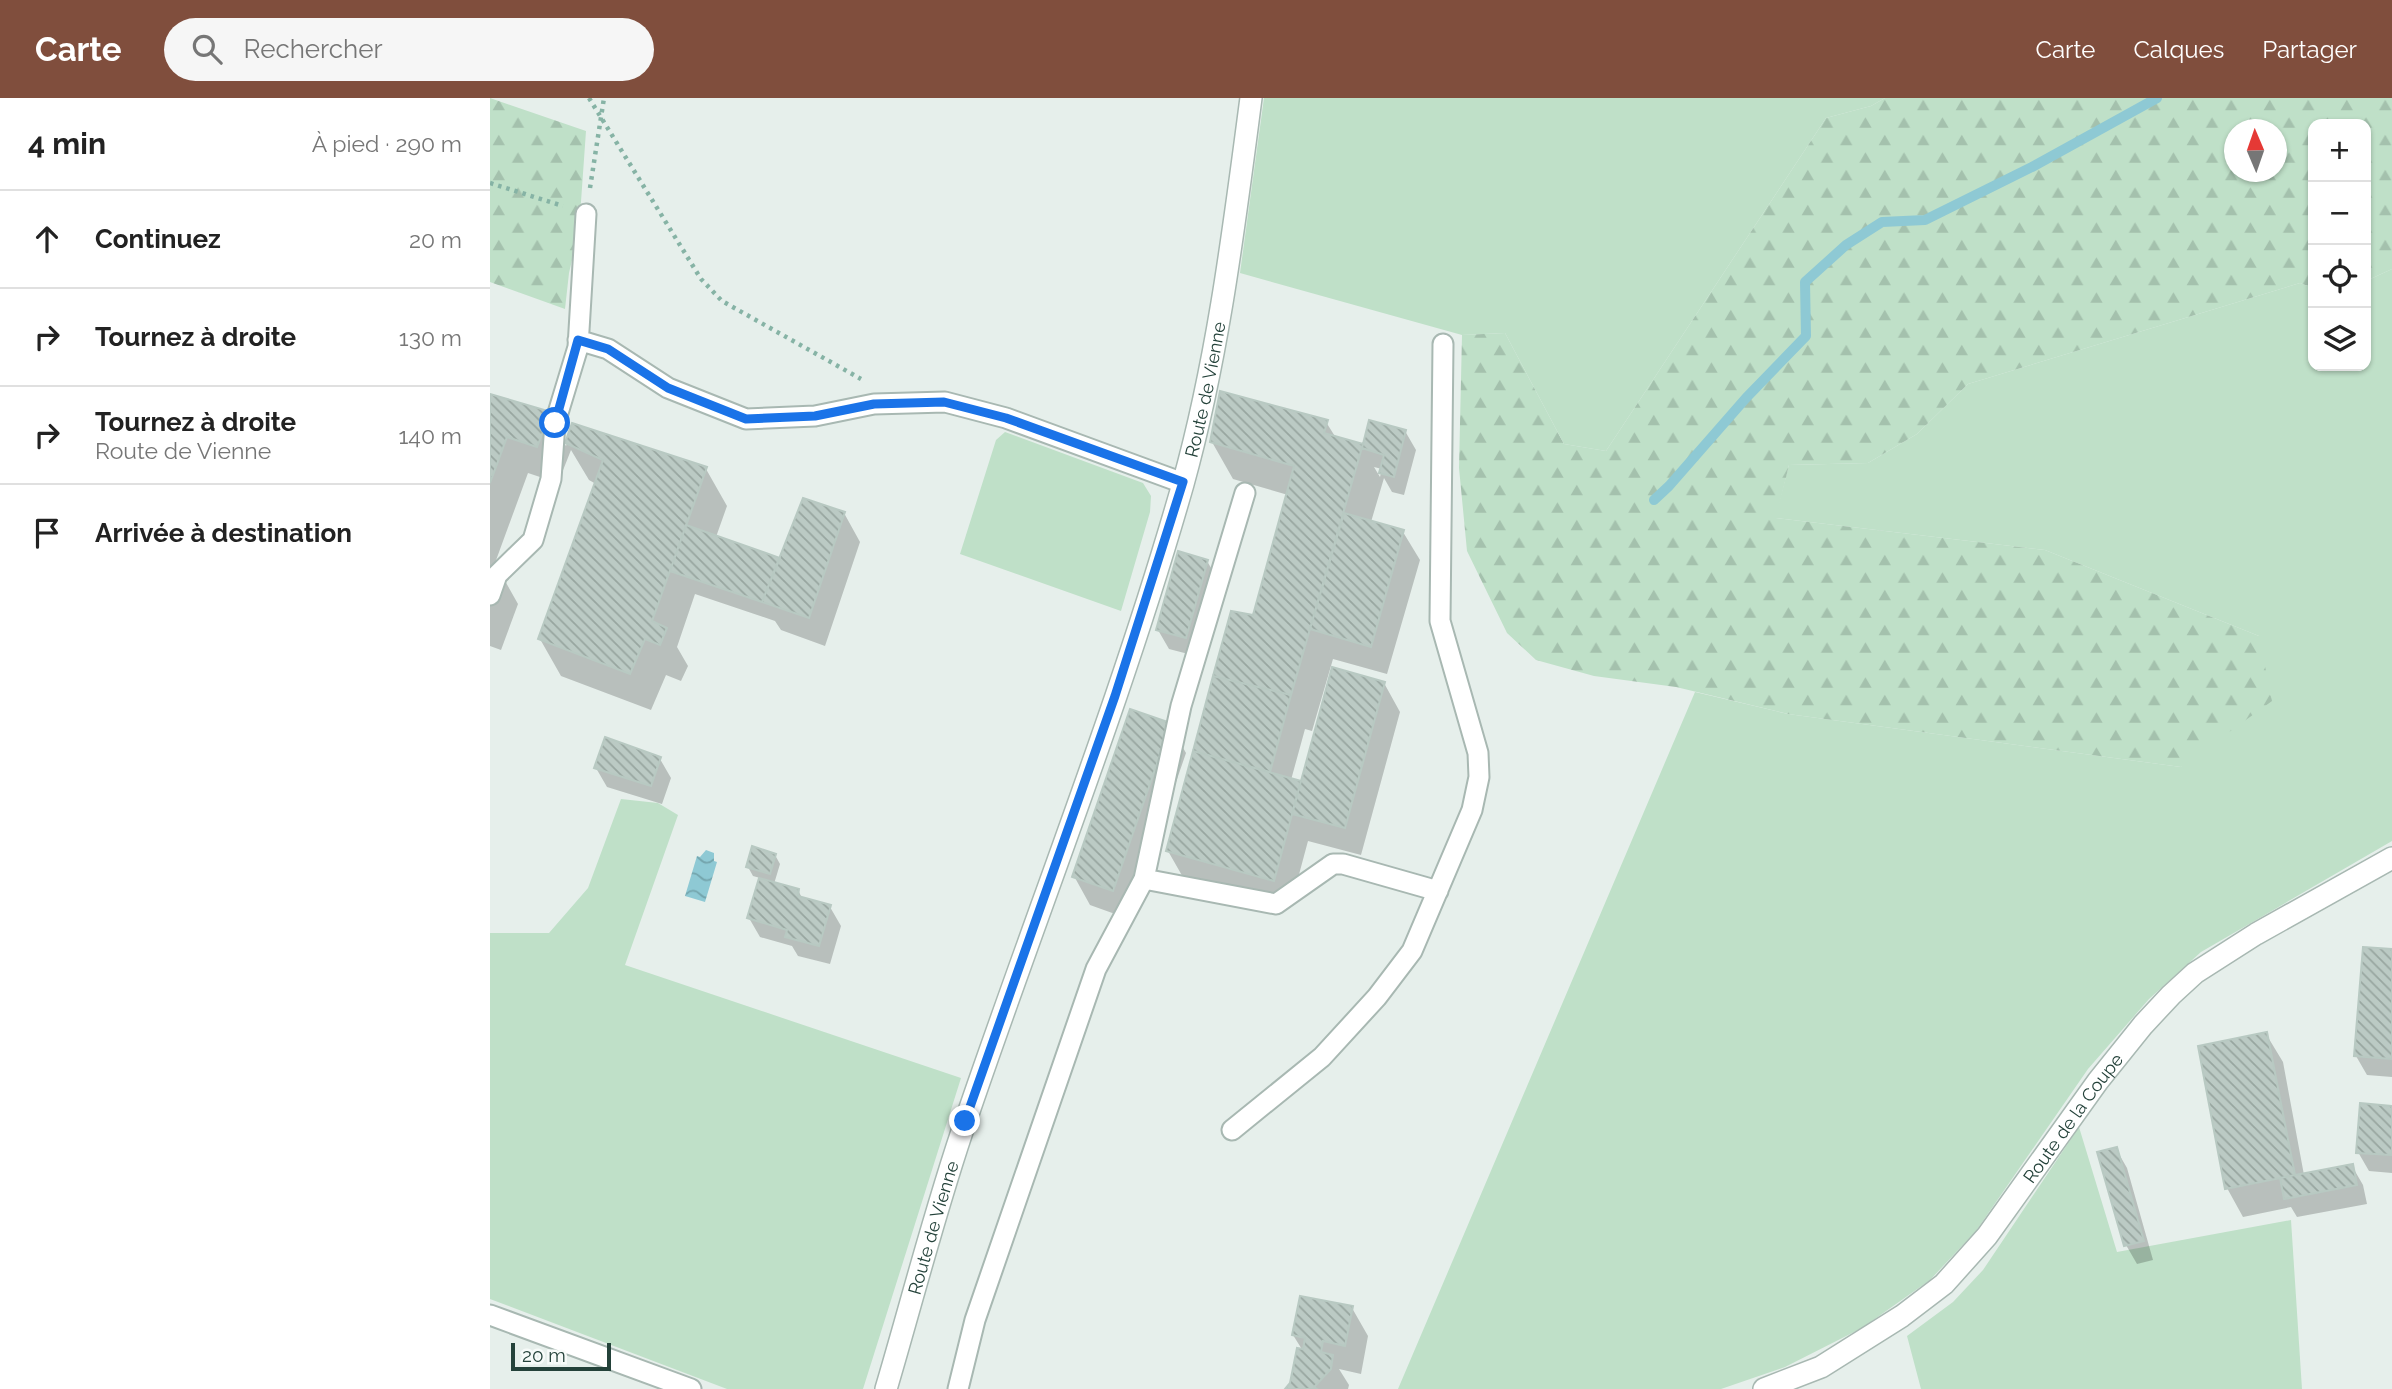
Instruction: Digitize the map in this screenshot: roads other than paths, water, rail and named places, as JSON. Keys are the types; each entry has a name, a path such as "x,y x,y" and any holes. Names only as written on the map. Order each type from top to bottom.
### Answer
{"street":[{"name":"Route de Vienne","path":"886,1389 965,1121 1115,696 1183,482 1219,318 1233,237 1251,98"},
{"name":"Route de la Coupe","path":"1764,1389 1821,1367 1902,1316 1944,1284 1987,1236 2105,1071 2143,1025 2195,973 2256,934 2392,858"}],"lane":[{"path":"490,595 498,575 533,540 551,479 555,423 578,340 586,214"},
{"path":"578,340 608,349 668,388 746,419 815,416 874,404 944,402 1006,418 1183,482"},
{"path":"1232,1130 1322,1057 1377,997 1412,951 1472,810 1479,777 1478,754 1440,621 1443,344"},
{"path":"958,1389 975,1320 1096,968 1144,879 1181,706 1245,493"},
{"path":"1144,879 1276,904 1333,864 1343,864 1438,891"},
{"path":"490,1315 691,1389"}],"water":[{"path":"706,850 714,853 714,861 717,862 705,902 685,896 697,856 700,857"}],"waterway":[{"path":"1654,500 1806,336 1805,282 1846,245 1882,222 1925,220 2032,167 2157,98"}]}
